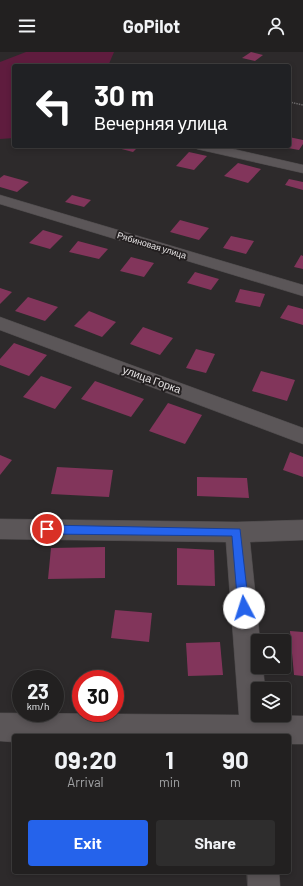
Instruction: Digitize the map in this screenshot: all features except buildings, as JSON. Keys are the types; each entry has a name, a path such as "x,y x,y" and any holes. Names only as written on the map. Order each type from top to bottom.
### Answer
{"street":[{"path":"211,148 303,169"},
{"name":"Рябиновая улица","path":"0,199 303,290"},
{"name":"улица Горка","path":"0,324 303,436"},
{"path":"0,529 237,532 303,530"},
{"path":"237,532 255,733"},
{"path":"0,727 255,733 303,730"},
{"path":"264,874 264,886"}],"path":[{"path":"291,102 303,105"}],"shaded area":[{"path":"26,52 114,52 109,64 12,64 12,138 0,139 0,62"}],"route":[{"path":"47,529 237,532 244,608"}]}
